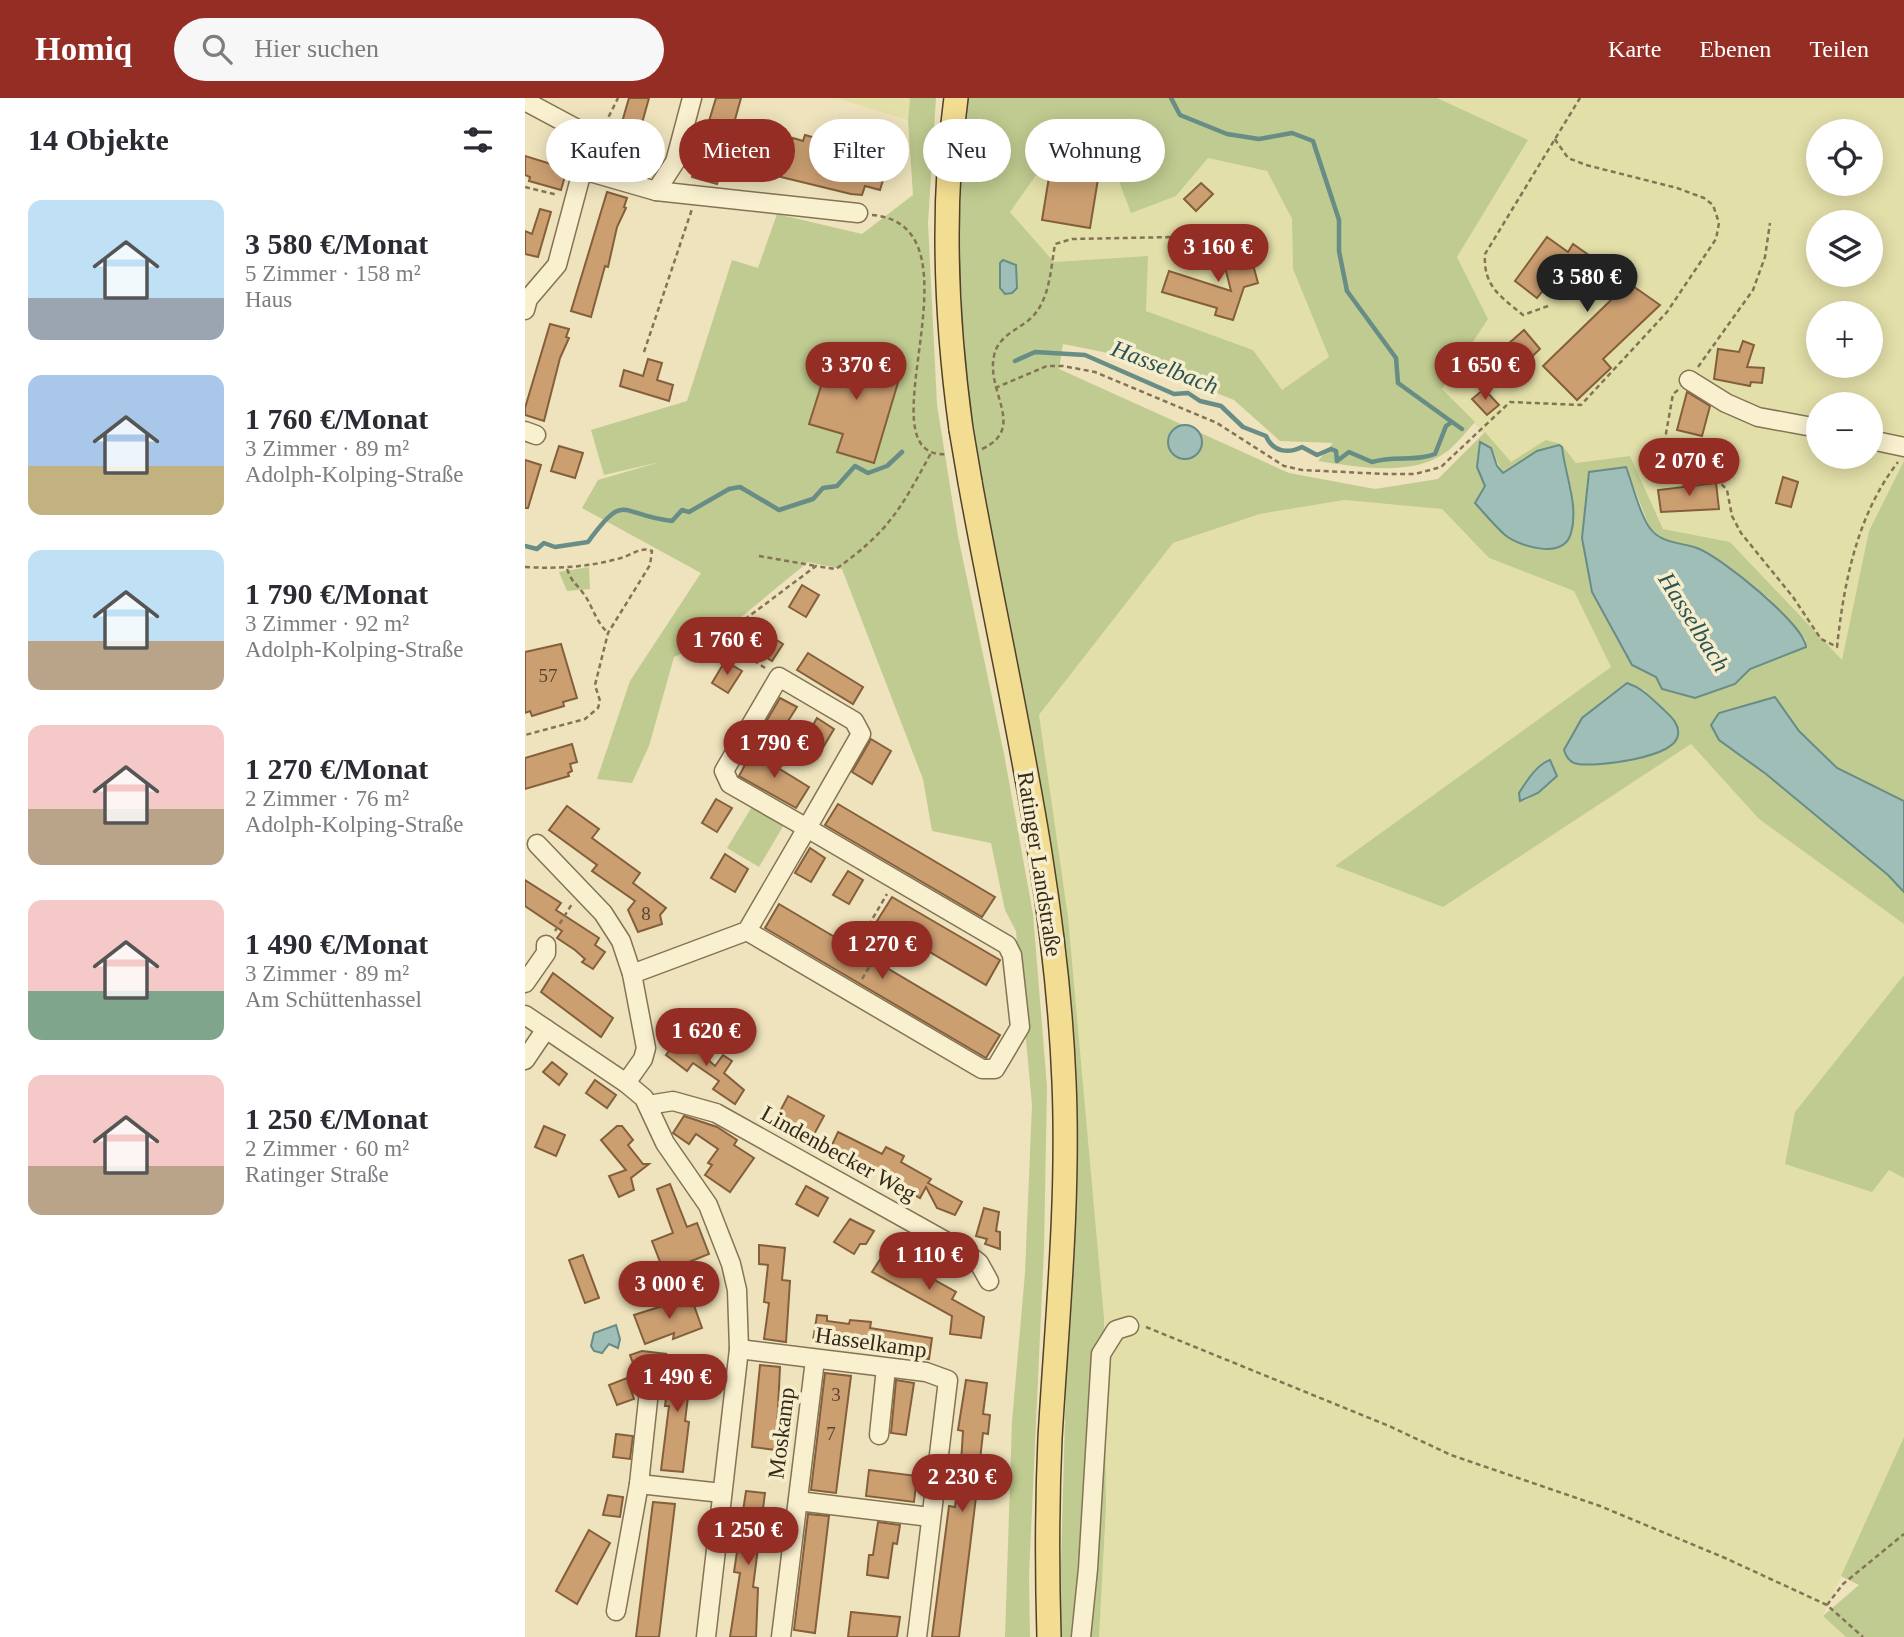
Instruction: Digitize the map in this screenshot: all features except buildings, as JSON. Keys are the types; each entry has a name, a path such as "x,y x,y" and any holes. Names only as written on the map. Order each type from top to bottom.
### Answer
{"main road":[{"name":"Ratinger Landstraße","path":"956,98 947,243 950,346 970,482 1034,812 1061,1020 1065,1151 1050,1443 1049,1637"}],"street":[{"path":"656,191 675,162 692,98"},
{"path":"526,100 559,119"},
{"path":"525,310 529,299 557,265 580,182"},
{"path":"625,182 656,191 696,197 858,213"},
{"path":"1689,380 1726,403 1758,416 1806,426"},
{"path":"1883,443 1904,447"},
{"path":"632,975 747,931 807,828 861,734 854,721 779,677 724,771 730,784 807,828 1011,949 1018,1033 999,1065 989,1071 747,931"},
{"path":"537,844 614,928 632,975 646,1048 643,1059 626,1083"},
{"path":"525,984 546,953 546,945"},
{"path":"525,1015 626,1083 649,1105 665,1143 695,1184 722,1234 737,1290 739,1349 706,1637"},
{"path":"525,1060 546,1029"},
{"name":"Lindenbecker Weg","path":"649,1105 673,1101 716,1113 965,1252 979,1263 989,1281"},
{"path":"1081,1637 1089,1569 1101,1354 1116,1331 1129,1326"},
{"name":"Hasselkamp","path":"739,1349 926,1372 948,1380 917,1637"},
{"name":"Moskamp","path":"781,1637 815,1360"},
{"path":"879,1435 886,1368"},
{"path":"616,1611 639,1484 652,1372"},
{"path":"639,1484 722,1493"},
{"path":"798,1501 930,1517"}],"path":[{"path":"609,119 618,98"},
{"path":"1548,306 1523,315 1497,294 1483,272 1485,254 1580,98"},
{"path":"995,388 1047,366 1095,372 1217,423 1284,466 1302,470 1386,474 1415,474 1441,467 1510,402 1581,405 1667,312 1716,239 1720,223 1713,205 1705,198 1568,158 1554,138"},
{"path":"525,187 575,200"},
{"path":"644,352 696,197"},
{"path":"858,213 881,215 897,221 913,235 922,257 922,327 913,415 918,439 931,453 945,454"},
{"path":"979,451 995,443 1003,433 1005,423 991,369 995,349 1006,336 1034,316 1045,299 1055,244 1072,239 1173,237"},
{"path":"759,556 835,569 879,535 905,502 931,453"},
{"path":"1732,516 1741,533 1793,597 1821,639 1837,647 1854,547 1885,479 1904,454"},
{"path":"525,567 567,568 622,557 644,548 652,551 650,565 608,633 595,685 600,701 598,708 585,719 525,735"},
{"path":"779,677 720,638 816,566"},
{"path":"567,568 574,586 583,592 593,617 608,633"},
{"path":"853,994 886,939 870,923 895,880"},
{"path":"546,945 582,890"},
{"path":"1129,1326 1163,1332 1483,1468 1600,1506 1827,1605 1863,1637"},
{"path":"1827,1605 1843,1584 1904,1534"}],"shaded area":[{"path":"836,98 910,98 908,119"},
{"path":"1437,98 1904,98 1904,461 1869,531 1842,661 1730,542 1663,529 1630,456 1576,463 1561,444 1511,462 1442,389 1488,319 1457,257 1527,140"},
{"path":"1208,158 1267,171 1292,219 1293,269 1329,357 1282,391 1253,350 1146,311 1147,256 1054,262 1010,211 1031,182 1145,182 1176,196"},
{"path":"1344,500 1442,509 1489,558 1574,591 1611,667 1335,866 1443,907 1691,744 1759,819 1904,924 1904,975 1795,1112 1904,1178 1904,1437 1823,1616 1846,1637 1099,1637 1106,1507 1104,1318 1068,917 1039,716 1173,543 1260,514"}],"green space":[{"path":"910,98 936,98 935,119 923,119 923,182 931,182 928,223 937,405 958,536 1004,754 1033,914 1047,1087 1044,1248 1029,1575 1030,1637 1005,1637 1012,1421 1025,1273 1032,1105 1016,931 1005,910 991,843 932,831 923,779 842,569 808,562 718,636 674,657 649,746 632,783 597,779 630,681 701,573 582,508 598,480 660,462 604,475 591,430 687,401 732,260 758,268 777,214 862,234 913,195 908,119"},
{"path":"968,98 1437,98 1528,140 1457,257 1488,319 1442,389 1475,422 1449,450 1435,459 1403,467 1368,468 1318,461 1333,443 1280,441 1234,400 1123,356 1063,344 1059,369 1289,473 1375,489 1438,479 1485,432 1511,462 1546,440 1561,444 1576,463 1630,456 1663,529 1730,542 1842,660 1869,531 1904,461 1904,801 1837,768 1799,731 1775,697 1719,713 1745,758 1888,875 1904,892 1904,924 1759,819 1691,744 1443,907 1335,866 1611,667 1574,591 1489,558 1442,509 1344,500 1260,514 1173,543 1039,715 1068,917 1104,1318 1106,1507 1099,1637 1059,1637 1072,1164 973,439 965,354 959,225 960,182 1011,182 1011,119 966,119","holes":["1025,119 1165,119 1165,182 1119,182 1131,213 1176,196 1208,158 1267,171 1292,219 1293,269 1329,357 1282,390 1253,350 1146,311 1148,256 1054,262 1010,212 1031,182 1025,182","1548,447 1562,447 1572,491 1571,533 1554,549 1518,543 1477,467 1491,448 1503,474","1626,467 1650,528 1668,542 1699,548 1769,598 1806,640 1806,647 1750,669 1735,684 1695,698 1662,689 1656,677 1632,665 1592,592 1582,538 1589,472","1643,689 1668,713 1664,750 1632,760 1606,763","1550,760 1555,771 1538,793 1524,801 1519,793 1543,762"]},
{"path":"589,567 590,589 567,591 559,572"},
{"path":"753,805 785,823 759,867 727,848"},
{"path":"1904,975 1904,1178 1889,1170 1872,1192 1785,1164 1795,1112"},
{"path":"1904,1437 1904,1637 1846,1637 1823,1616 1859,1585 1841,1576"}],"water":[{"path":"1003,260 1016,265 1017,288 1012,293 1005,294 1000,288 1000,263"},
{"path":"1185,425 1197,430 1202,442 1197,454 1185,459 1173,454 1168,442 1173,430"},
{"path":"1480,442 1491,448 1497,466 1503,473 1537,451 1559,445 1562,447 1573,512 1571,533 1567,541 1551,549 1521,544 1505,535 1475,503 1485,486 1477,467"},
{"path":"1626,467 1642,513 1654,533 1665,540 1697,548 1741,577 1791,623 1802,636 1806,647 1750,669 1735,684 1695,698 1662,689 1656,677 1632,665 1592,592 1582,538 1589,472"},
{"path":"1627,683 1646,693 1673,720 1678,731 1674,743 1650,755 1617,762 1588,765 1571,761 1564,750 1582,718"},
{"path":"1775,697 1799,731 1837,768 1904,801 1904,892 1888,875 1766,774 1719,740 1711,725 1719,713"},
{"path":"1550,760 1557,776 1538,793 1520,801 1519,793 1528,779 1536,769"},
{"path":"616,1325 620,1339 618,1348 609,1344 602,1353 594,1351 591,1346 594,1333"}],"waterway":[{"path":"1171,98 1180,115 1227,134 1259,139 1292,133 1313,141 1339,220 1339,251 1347,291 1396,358 1398,383 1452,422"},
{"name":"Hasselbach","path":"1015,361 1035,352 1085,355 1174,394 1188,393 1200,401 1221,406 1243,427 1266,436 1281,450 1302,447 1317,455 1331,449 1336,451 1337,461 1349,452 1372,462 1435,454 1446,426 1452,422 1462,429"},
{"name":"Hasselbach","path":"525,546 537,549 544,543 555,547 588,542 600,526 617,511 632,511 672,521 682,510 689,512 729,489 740,487 779,510 813,499 823,488 837,486 855,466 868,473 887,466 902,452"}]}
